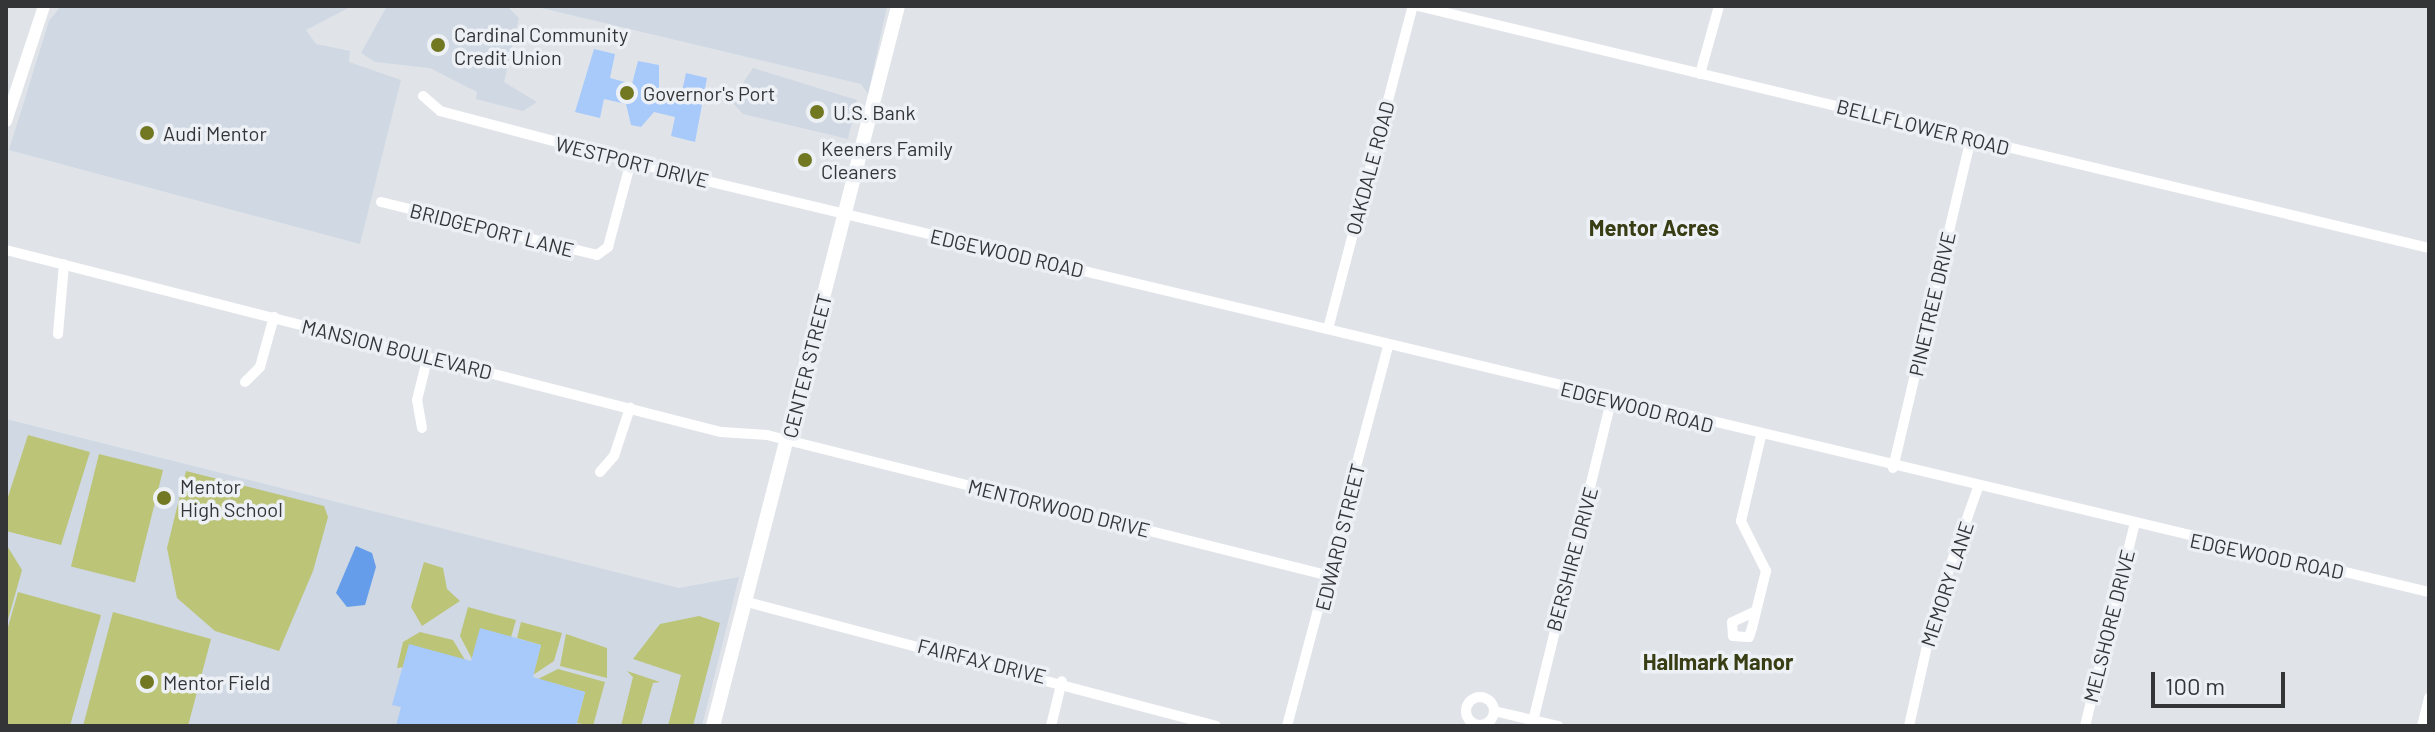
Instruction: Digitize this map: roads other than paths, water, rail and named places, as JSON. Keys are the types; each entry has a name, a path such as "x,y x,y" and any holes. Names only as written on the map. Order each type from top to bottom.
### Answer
{"main road":[{"name":"CENTER STREET","path":"713,726 898,6"}],"street":[{"path":"6,121 44,6"},
{"name":"BELLFLOWER ROAD","path":"1416,6 2429,248"},
{"name":"OAKDALE ROAD","path":"1328,329 1416,6"},
{"path":"1700,74 1719,6"},
{"name":"WESTPORT DRIVE","path":"423,96 440,111 846,215"},
{"name":"PINETREE DRIVE","path":"1893,468 1971,139"},
{"name":"BRIDGEPORT LANE","path":"381,202 597,255 608,247 631,161"},
{"name":"EDGEWOOD ROAD","path":"846,215 1328,329 1977,490 2429,592"},
{"name":"MANSION BOULEVARD","path":"6,250 630,408 788,441"},
{"path":"58,334 64,264"},
{"path":"245,382 260,367 274,317"},
{"name":"EDWARD STREET","path":"1287,726 1330,576 1388,346"},
{"path":"422,428 417,400 428,356"},
{"name":"BERSHIRE DRIVE","path":"1534,717 1611,400"},
{"path":"600,472 614,456 630,408"},
{"path":"1756,611 1763,555 1741,521 1761,436"},
{"name":"MENTORWOOD DRIVE","path":"788,441 1330,576"},
{"name":"MEMORY LANE","path":"1909,726 1936,606 1977,490"},
{"name":"MELSHORE DRIVE","path":"2085,726 2134,527"},
{"name":"FAIRFAX DRIVE","path":"747,602 1062,681 1216,726"},
{"path":"1051,726 1062,681"},
{"path":"2422,726 2429,698"},
{"path":"1494,711 1534,717 1558,726"}],"water":[{"path":"356,546 372,553 376,567 365,605 347,607 336,593"}],"place":[{"name":"Cardinal Community Credit Union","path":"438,45"},
{"name":"Governor's Port","path":"627,93"},
{"name":"U.S. Bank","path":"817,112"},
{"name":"Audi Mentor","path":"147,133"},
{"name":"Keeners Family Cleaners","path":"805,160"},
{"name":"Mentor High School","path":"164,498"},
{"name":"Mentor Field","path":"147,682"}],"district":[{"name":"Mentor Acres","path":"1654,228"},
{"name":"Hallmark Manor","path":"1718,662"}]}
